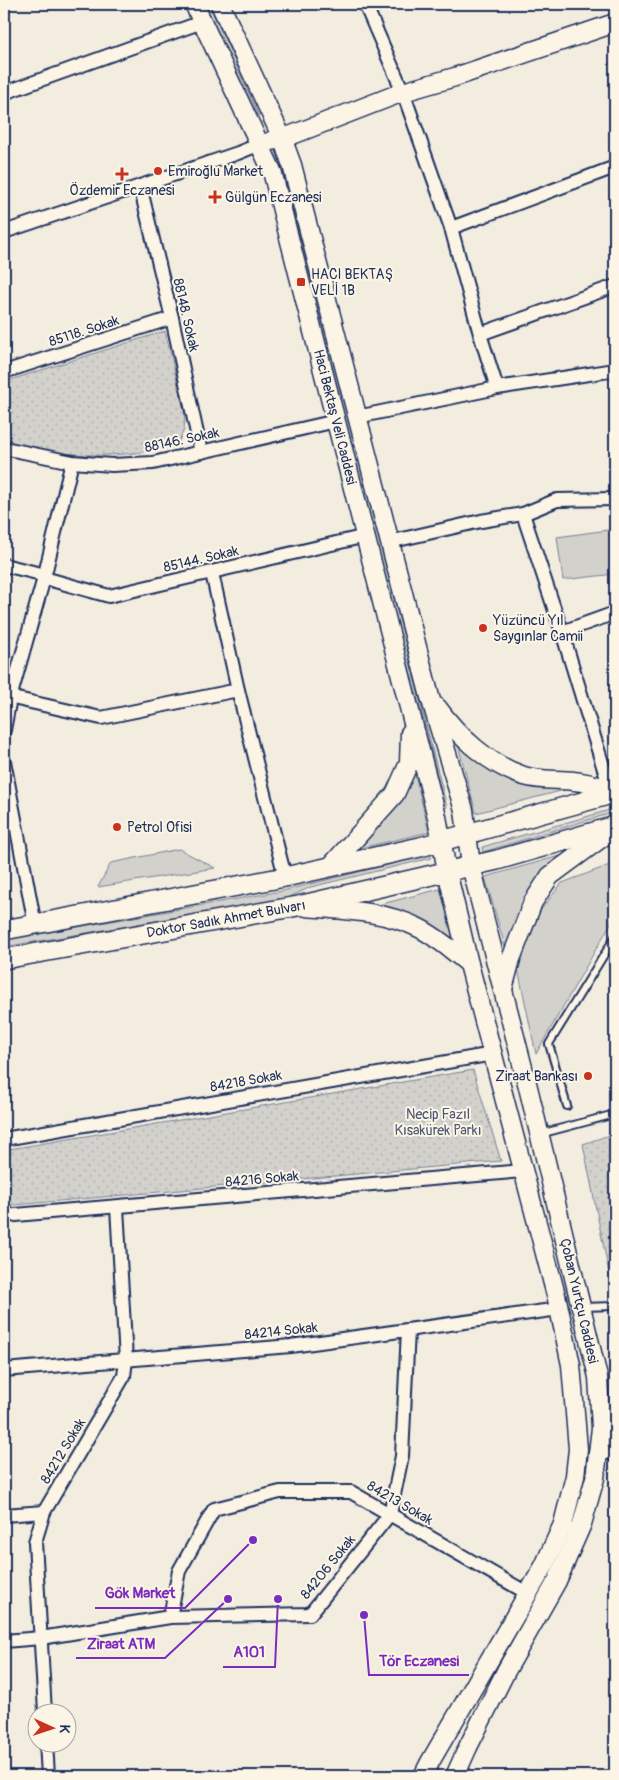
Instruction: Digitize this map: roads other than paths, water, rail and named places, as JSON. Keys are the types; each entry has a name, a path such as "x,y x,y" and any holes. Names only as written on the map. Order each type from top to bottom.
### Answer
{"main road":[{"name":"Haci Bektaş Veli Caddesi","path":"194,4 272,171 437,817 447,871"},
{"name":"Haci Bektaş Veli Caddesi","path":"220,4 282,138 292,165 430,697 464,810 471,866"},
{"path":"260,144 282,138 403,92 455,77 615,23"},
{"path":"430,697 451,725 478,750 504,768 525,777 576,781 615,790"},
{"path":"330,868 394,794 409,763 410,713"},
{"path":"4,930 330,868 466,836 615,790"},
{"path":"471,866 615,827"},
{"path":"502,992 511,958 533,902 550,876 615,827"},
{"name":"Doktor Sadık Ahmet Bulvarı","path":"4,959 298,906 471,866"},
{"name":"Çoban Yurtçu Caddesi","path":"455,1776 506,1671 557,1581 582,1524 595,1478 607,1453 601,1428 598,1377 471,866"},
{"name":"Çoban Yurtçu Caddesi","path":"423,1776 544,1566 563,1524 575,1476 578,1449 571,1365 559,1309 469,964 447,871"},
{"path":"298,906 366,911 395,919 419,928 442,942 469,964"}],"street":[{"path":"365,4 403,92 451,228 497,388"},
{"path":"4,93 202,22"},
{"path":"4,232 260,144"},
{"path":"451,228 615,167"},
{"name":"88148. Sokak","path":"140,186 172,318 201,452"},
{"path":"480,334 615,286"},
{"name":"85118. Sokak","path":"4,372 172,318"},
{"path":"357,417 497,388 615,370"},
{"name":"88146. Sokak","path":"4,448 72,462 112,465 153,463 336,420"},
{"path":"4,730 7,697 44,578 72,462"},
{"path":"389,542 481,521 523,514 557,500 615,499"},
{"path":"523,514 562,632 607,779 615,790"},
{"name":"85144. Sokak","path":"4,565 37,573 44,578 109,596 366,536"},
{"path":"212,572 238,690 285,877"},
{"path":"562,632 615,613"},
{"path":"7,697 101,718 238,690"},
{"path":"4,761 36,925"},
{"name":"84218 Sokak","path":"4,1139 493,1054"},
{"name":"84216 Sokak","path":"4,1216 117,1208 523,1171"},
{"name":"84212 Sokak","path":"44,1702 35,1542 44,1512 124,1376 126,1360 117,1208"},
{"name":"84214 Sokak","path":"4,1370 291,1346 559,1309"},
{"name":"84206 Sokak","path":"4,1641 41,1638 170,1618 310,1614 390,1514 402,1456 408,1330"},
{"name":"84213 Sokak","path":"170,1618 179,1571 214,1509 280,1492 351,1492 527,1593"},
{"path":"4,1515 44,1512"},
{"path":"47,1752 48,1776"}],"lane":[{"path":"567,1106 549,1044 615,937"},
{"path":"539,1134 615,1114"},
{"path":"581,1307 615,1306"}],"place":[{"name":"Emiroğlu Market","path":"158,171"},
{"name":"Özdemir Eczanesi","path":"122,174"},
{"name":"Gülgün Eczanesi","path":"215,197"},
{"name":"HACI BEKTAŞ VELİ 1B","path":"301,282"},
{"name":"Yüzüncü Yıl Saygınlar Camii","path":"483,628"},
{"name":"Petrol Ofisi","path":"117,827"},
{"name":"Ziraat Bankası","path":"588,1076"},
{"name":"Gök Market","path":"253,1540"},
{"name":"Ziraat ATM","path":"228,1599"},
{"name":"A101","path":"278,1599"},
{"name":"Tör Eczanesi","path":"364,1615"}],"park label":[{"name":"Necip Fazıl Kısakürek Parkı","path":"438,1122"}]}
